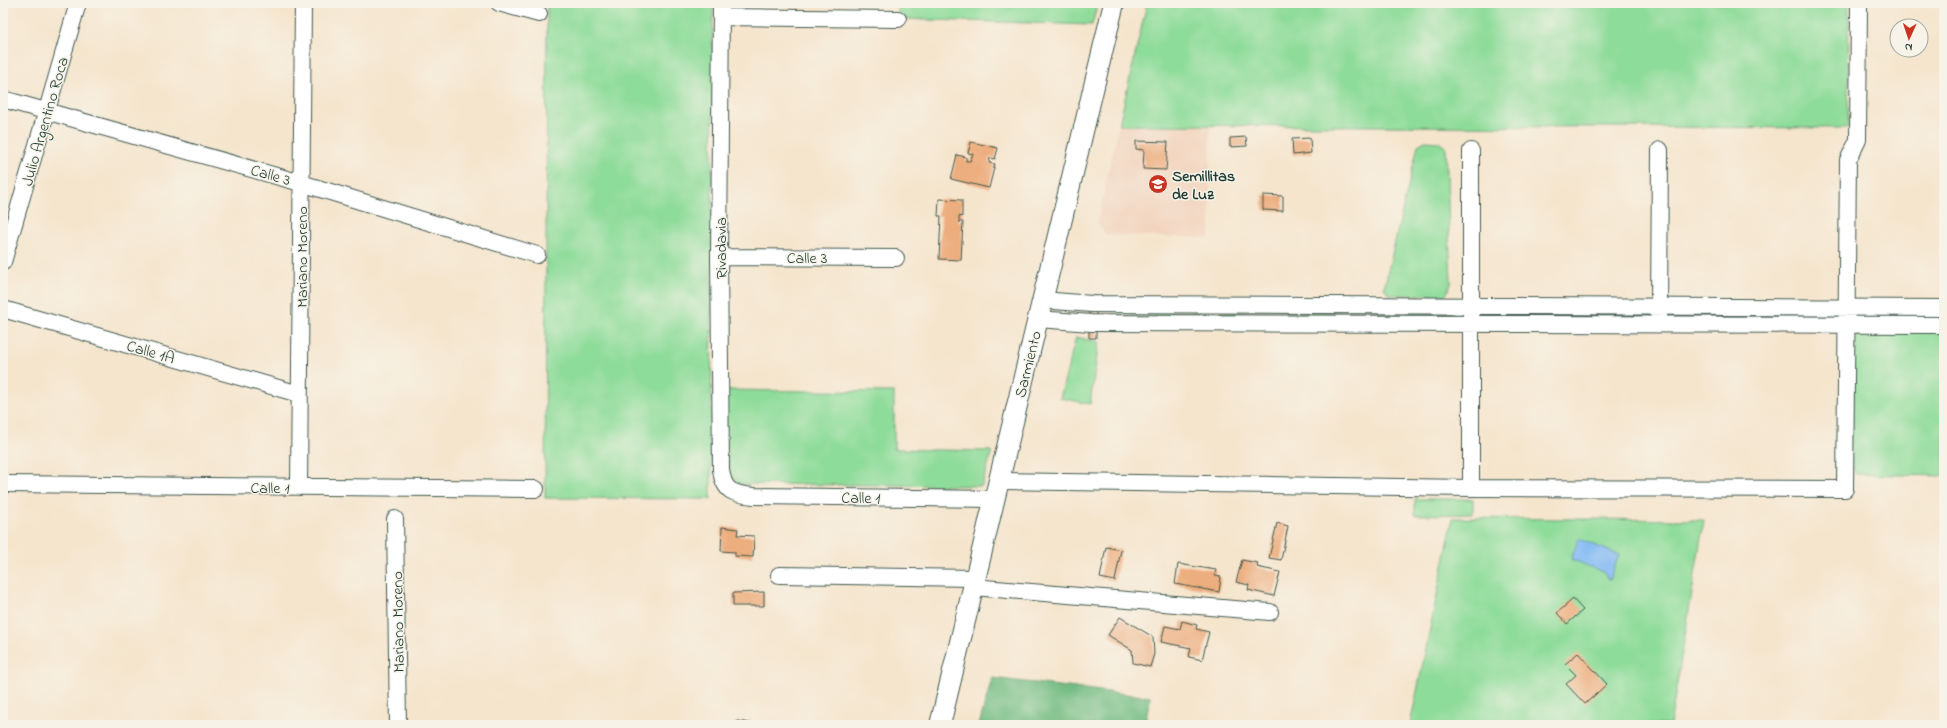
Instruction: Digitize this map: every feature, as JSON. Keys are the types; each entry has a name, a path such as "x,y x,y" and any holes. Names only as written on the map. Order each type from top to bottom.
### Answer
{"street":[{"name":"Julio Argentino Roca","path":"3,262 78,3"},
{"name":"Mariano Moreno","path":"299,487 303,3"},
{"path":"499,3 539,14"},
{"name":"Sarmiento","path":"940,725 1114,3"},
{"path":"1847,324 1848,160 1858,140 1859,3"},
{"path":"721,10 898,19"},
{"name":"Rivadavia","path":"721,10 719,257 721,470 723,482 729,490"},
{"name":"Calle 3","path":"3,99 301,182 537,255"},
{"path":"1659,324 1660,150"},
{"path":"1471,151 1471,488"},
{"name":"Calle 3","path":"719,257 896,258"},
{"path":"1040,309 1092,304 1944,308"},
{"name":"Calle 1A","path":"3,309 299,394"},
{"path":"1040,309 1092,323 1944,325"},
{"name":"Calle 1","path":"729,490 742,495 754,496 996,490 1471,488 1845,489 1847,324"},
{"name":"Calle 1","path":"3,484 536,489"},
{"name":"Mariano Moreno","path":"395,519 398,725"},
{"path":"779,575 974,583 1270,612"}],"shaded area":[{"name":"Semillitas de Luz","path":"1119,125 1210,126 1210,238 1106,235 1097,222"}],"green space":[{"path":"547,3 713,3 711,499 545,498"},
{"path":"898,3 1098,3 1092,25 898,19"},
{"path":"1147,3 1849,3 1848,128 1119,125"},
{"path":"1425,141 1439,142 1446,148 1451,283 1446,295 1390,295 1384,288 1418,145"},
{"path":"1119,312 1451,313 1451,317 1119,316"},
{"path":"1497,313 1634,314 1634,318 1496,318"},
{"path":"1685,314 1822,314 1822,317 1685,318"},
{"path":"1862,331 1944,332 1944,476 1856,474 1850,464 1853,338"},
{"path":"1076,337 1099,342 1090,404 1060,398"},
{"path":"724,390 894,392 894,449 992,451 982,486 739,484 729,479"},
{"path":"1415,499 1473,499 1473,514 1415,515"},
{"path":"1453,518 1704,520 1670,725 1410,725"},
{"path":"992,678 1151,697 1144,725 979,725"}],"water":[{"path":"1579,539 1619,555 1609,580 1603,572 1571,559"}],"building":[{"path":"1246,137 1247,146 1230,147 1230,138"},
{"path":"1310,138 1311,153 1293,155 1292,139"},
{"path":"1136,141 1168,142 1166,170 1143,169 1144,150 1136,149"},
{"path":"971,142 998,148 995,159 990,158 989,163 995,164 989,188 951,179 957,155 966,157 966,161 970,161 973,154 968,153"},
{"path":"1263,195 1283,196 1283,211 1263,210"},
{"path":"939,199 962,200 962,217 959,216 959,222 963,222 961,260 939,259 941,216 938,216"},
{"path":"1089,296 1096,296 1096,338 1089,338"},
{"path":"1277,523 1288,526 1281,560 1269,558"},
{"path":"722,527 738,529 737,535 754,536 753,557 735,556 735,552 721,551"},
{"path":"1106,547 1121,550 1115,581 1100,578"},
{"path":"1242,560 1258,563 1257,567 1280,572 1274,596 1248,590 1249,585 1236,582"},
{"path":"1178,564 1216,570 1215,576 1221,577 1219,592 1175,584"},
{"path":"764,592 764,606 733,606 733,593"},
{"path":"1573,599 1583,610 1567,624 1557,613"},
{"path":"1120,617 1153,637 1154,654 1150,667 1133,663 1132,650 1108,635"},
{"path":"1182,621 1197,625 1196,629 1209,632 1202,660 1189,657 1191,648 1161,642 1165,626 1180,629"},
{"path":"1578,653 1607,684 1585,704 1566,684 1576,675 1565,664"},
{"path":"737,721 756,724 756,725 736,725"}],"place":[{"name":"Semillitas de Luz","path":"1158,184"}]}
